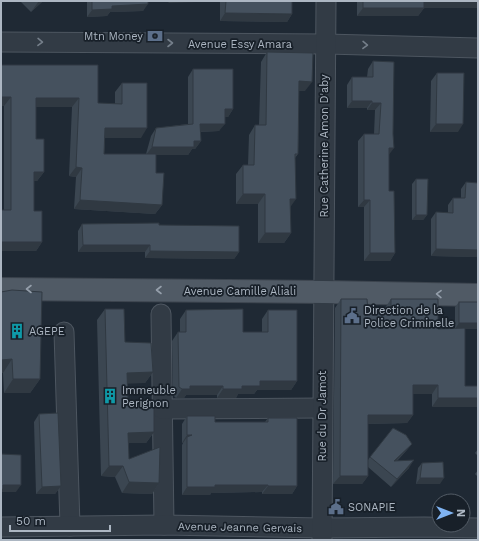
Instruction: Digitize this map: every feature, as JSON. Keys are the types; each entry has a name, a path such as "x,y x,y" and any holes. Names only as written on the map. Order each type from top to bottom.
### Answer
{"main road":[{"name":"Avenue Camille Aliali","path":"1,289 478,295"}],"street":[{"name":"Rue Catherine Amon D'aby","path":"324,292 326,1"},
{"name":"Avenue Essy Amara","path":"1,42 326,44 478,48"},
{"name":"Rue du Dr Jamot","path":"322,534 324,292"},
{"path":"161,314 164,525"},
{"path":"64,332 70,526"},
{"path":"162,409 322,408"},
{"name":"Avenue Jeanne Gervais","path":"1,527 164,525 322,534 478,528"}],"building":[{"path":"92,1 148,1 148,4 112,6 112,9 92,10"},
{"path":"226,1 292,1 292,14 225,13"},
{"path":"363,1 424,1 424,8 363,8"},
{"path":"267,52 313,53 312,82 299,81 298,154 295,154 296,199 290,199 291,233 265,233 265,194 243,194 243,165 254,165 255,125 266,125"},
{"path":"373,61 394,62 394,148 389,148 389,191 394,191 395,253 370,253 370,200 364,200 364,134 379,134 381,103 372,103 372,101 352,101 352,77 373,77"},
{"path":"1,65 98,65 98,103 122,104 122,83 147,83 147,128 105,128 104,154 156,154 156,173 164,173 162,205 80,200 82,168 76,167 79,98 36,98 36,139 44,139 44,172 34,172 34,211 42,211 42,242 1,242 1,210 11,210 11,97 1,97"},
{"path":"193,69 233,69 233,109 225,109 225,124 200,124 201,141 194,141 194,147 152,147 156,128 193,124"},
{"path":"437,73 464,73 463,124 436,124"},
{"path":"416,179 428,179 427,215 416,215"},
{"path":"466,182 478,183 478,250 436,249 436,212 453,213 453,198 465,198"},
{"path":"159,223 159,225 239,226 239,252 150,251 150,245 83,245 82,224"},
{"path":"12,290 42,292 40,379 13,379 12,359 1,360 1,292"},
{"path":"341,299 367,299 368,311 391,308 391,299 438,299 438,329 465,328 465,386 478,386 478,398 438,398 438,385 413,385 413,415 368,415 368,476 340,476"},
{"path":"459,302 478,302 478,323 459,323"},
{"path":"105,309 124,309 125,342 151,343 153,372 127,373 128,403 154,405 154,432 128,433 129,459 160,447 159,483 129,482 123,466 109,466"},
{"path":"243,309 243,332 268,332 268,310 297,310 297,381 260,381 260,386 242,386 242,389 223,389 223,386 190,386 190,389 182,389 179,387 178,332 186,332 186,310"},
{"path":"58,413 61,486 42,487 39,414"},
{"path":"187,416 215,416 215,422 268,422 268,418 297,418 297,486 215,485 215,487 187,487 187,437 192,435 187,435"},
{"path":"393,428 406,435 412,444 394,461 414,460 397,479 370,457"},
{"path":"1,454 21,455 21,485 3,485 3,489 1,490"},
{"path":"443,462 444,478 420,478 422,463"}],"place":[{"name":"Mtn Money","path":"155,36"},
{"name":"Direction de la Police Criminelle","path":"352,316"},
{"name":"AGEPE","path":"17,331"},
{"name":"Immeuble Perignon","path":"110,396"},
{"name":"SONAPIE","path":"336,507"}]}
